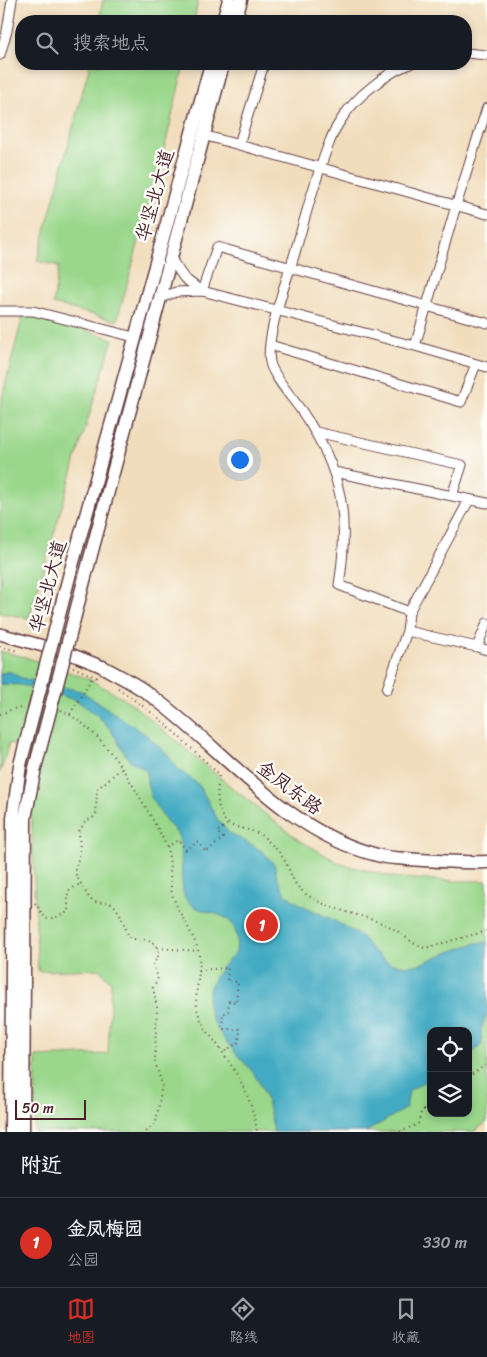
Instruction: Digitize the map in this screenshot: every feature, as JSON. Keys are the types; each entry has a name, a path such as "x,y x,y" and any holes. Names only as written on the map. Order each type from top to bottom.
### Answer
{"main road":[{"path":"225,15 229,0"},
{"path":"237,15 241,0"},
{"name":"华坚北大道","path":"11,1132 13,818 20,765 134,337 209,70"},
{"name":"华坚北大道","path":"23,1132 25,818 34,768 125,435 221,70"},
{"name":"金凤东路","path":"101,673 145,691 235,769 282,806 314,829 346,846 378,856 454,863 487,862"}],"street":[{"path":"0,54 7,31 12,0"},
{"path":"472,54 487,55"},
{"path":"239,144 262,70"},
{"path":"399,70 362,95 343,116 330,139 290,268 268,351 270,365 316,432 340,487 344,511 343,559 339,585 409,612"},
{"path":"415,346 487,108"},
{"path":"203,135 487,214"},
{"path":"202,291 218,247 487,323"},
{"path":"171,258 184,278 202,291"},
{"path":"160,298 176,292 202,291 487,366"},
{"path":"0,310 32,311 134,337"},
{"path":"270,345 461,402 476,364"},
{"path":"316,432 462,465 452,496"},
{"path":"334,472 487,504"},
{"path":"387,690 407,631 409,612 469,500"},
{"path":"477,647 487,623"},
{"path":"407,631 487,650"},
{"path":"0,634 68,653 101,673"}],"path":[{"path":"0,646 23,652"},
{"path":"73,667 93,676"},
{"path":"70,714 93,676 101,673"},
{"path":"115,687 160,719 219,774 218,806 228,824 255,831 266,839 283,858 295,883 302,891 314,899 339,910 387,925 416,946 426,948 487,931"},
{"path":"0,714 16,708 24,708"},
{"path":"55,710 61,710 70,714 89,729 113,755 150,814 166,847 170,862 174,901 198,951 197,1011 204,1026 243,1084 251,1103 257,1132"},
{"path":"122,769 97,789 96,814 93,818 86,821 79,831 80,853 75,870 80,884 89,898 94,902 114,905 120,914 129,937 132,939 152,940 158,948 158,957 153,964 158,978 153,988 157,1007 155,1062 162,1084 162,1095 156,1123 146,1132"},
{"path":"166,847 178,840 186,850 198,842 206,852 223,838 217,832 228,824"},
{"path":"34,902 46,919 63,915 68,912 68,891 80,884"},
{"path":"158,948 198,951"},
{"path":"199,970 228,968 227,982 238,982 236,1002 229,1001 228,1014 223,1013 222,1029 240,1029 238,1042 223,1052"},
{"path":"472,1074 487,1064"},
{"path":"400,1132 418,1124 421,1112 427,1107"}],"green space":[{"path":"103,0 198,0 195,15 100,15"},
{"path":"88,70 183,70 166,142 117,321 53,304 59,266 37,261"},
{"path":"23,315 70,325 113,339 29,618 0,613 0,406"},
{"path":"0,651 25,657 89,679 131,703 235,790 299,840 341,864 398,878 487,881 487,1122 473,1132 35,1132 36,1057 108,1054 111,982 99,969 38,971 31,805 38,752 9,743 0,773"}],"water":[{"path":"9,671 21,678 81,691 148,736 167,754 178,769 199,785 218,820 229,833 262,851 274,864 278,879 286,895 362,937 374,952 389,963 406,966 420,964 476,943 487,942 487,1013 481,1030 482,1045 472,1053 472,1027 427,1027 427,1080 409,1091 406,1108 366,1132 274,1132 262,1088 250,1069 225,1039 210,1014 208,1003 209,991 214,979 223,966 236,952 236,933 227,919 198,909 185,898 183,894 179,838 152,799 149,792 147,771 128,759 111,730 98,716 76,700 21,685 0,684 0,674"}],"place":[{"name":"金凤梅园","path":"262,925"}]}
